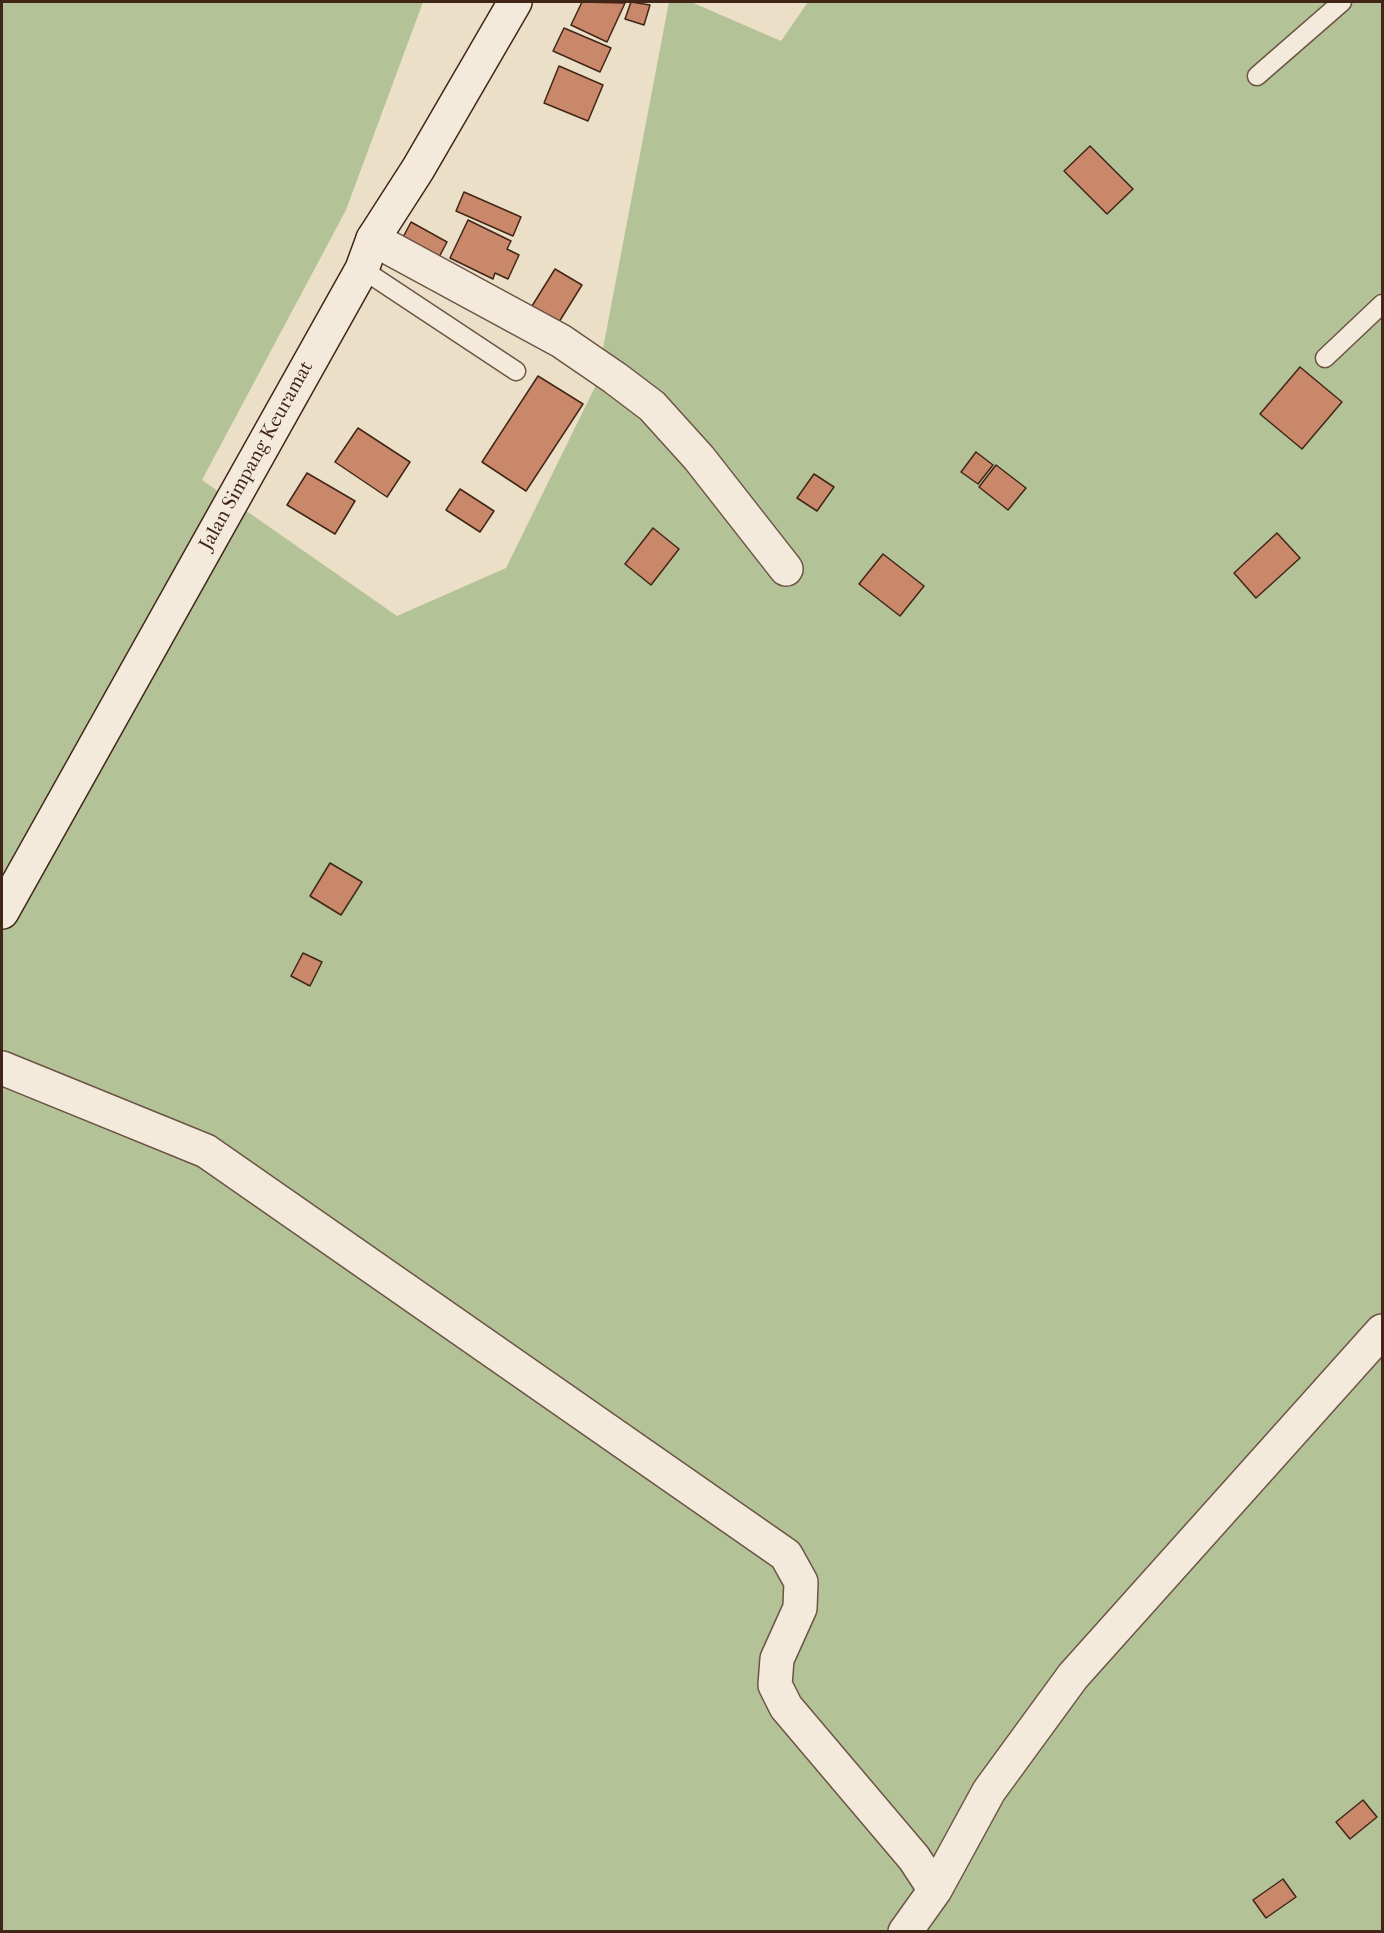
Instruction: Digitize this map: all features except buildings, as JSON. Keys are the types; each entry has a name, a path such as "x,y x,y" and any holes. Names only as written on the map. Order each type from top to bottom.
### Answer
{"street":[{"name":"Jalan Simpang Keuramat","path":"2,912 362,269 373,239 418,169 515,2"},
{"path":"373,239 561,341 652,406 699,458 786,569"},
{"path":"2,1068 206,1151 786,1555 801,1582 800,1608 777,1659 775,1685 786,1707 914,1858 934,1890"},
{"path":"905,1932 934,1890 989,1791 1073,1676 1383,1331"}],"lane":[{"path":"1257,76 1342,2"},
{"path":"362,269 516,371"},
{"path":"1325,358 1383,304"}],"green space":[{"path":"2,2 423,2 346,210 202,480 397,616 506,568 596,385 669,2 691,2 781,41 808,2 1382,2 1382,1931 2,1932"}]}
